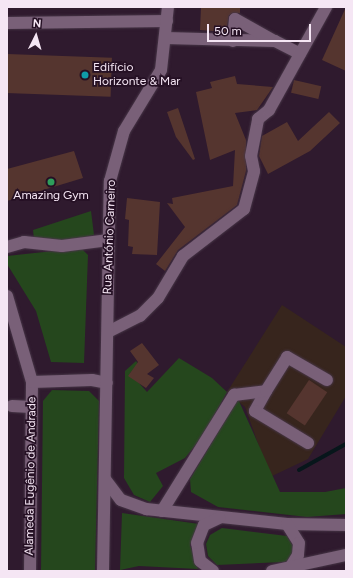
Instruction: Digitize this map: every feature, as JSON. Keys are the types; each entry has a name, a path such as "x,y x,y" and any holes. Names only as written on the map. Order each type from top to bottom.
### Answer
{"street":[{"name":"Rua António Carneiro","path":"107,383 110,181 116,154 124,131 161,70 166,38 168,7"},
{"path":"108,332 140,316 158,298 183,256 244,209 254,171 251,156 258,119 269,110 326,7"},
{"path":"235,13 275,41 300,54"},
{"path":"233,41 235,13"},
{"path":"7,23 167,21"},
{"path":"166,38 275,41"},
{"path":"7,247 24,242 62,246 109,240"},
{"path":"7,296 32,382"},
{"path":"308,443 255,411 287,357 327,380"},
{"name":"Alameda Eugênio de Andrade","path":"30,571 32,382 85,380 107,383"},
{"path":"103,571 107,383"},
{"path":"162,511 234,395 266,391"},
{"path":"12,406 31,407"},
{"path":"105,475 106,483 121,500 131,506 220,518 287,524 346,525"},
{"path":"213,571 200,561 197,542 204,525 220,518"},
{"path":"287,524 299,543 289,570"},
{"path":"272,571 289,570 346,555"}],"shaded area":[{"path":"282,305 346,347 346,396 308,459 270,477 245,407 227,392"}],"green space":[{"path":"91,211 94,235 64,242 34,239 33,230"},
{"path":"81,248 88,255 84,363 51,362 36,311 7,264 7,256"},
{"path":"179,358 212,378 227,392 202,437 185,458 156,473 163,486 150,502 134,495 124,478 125,371 136,361 139,365 130,373 147,392"},
{"path":"52,390 89,391 99,401 95,571 41,571 43,401"},
{"path":"238,399 280,492 325,492 346,488 346,514 307,517 218,507 191,492 190,479"},
{"path":"122,513 199,524 190,545 198,569 139,566 120,570"},
{"path":"222,528 287,536 294,548 291,558 285,562 217,565 208,556 206,544 210,535"}],"building":[{"path":"201,7 240,7 240,13 229,15 226,32 200,30"},
{"path":"346,7 346,71 322,60"},
{"path":"7,54 112,58 111,97 7,93"},
{"path":"235,76 237,84 273,87 257,110 235,113 246,140 246,171 237,205 178,250 165,271 156,264 185,227 167,203 173,204 172,198 233,186 235,150 210,160 196,92 212,88 210,82"},
{"path":"294,80 321,86 318,99 291,93"},
{"path":"178,108 195,159 193,160 176,137 167,112"},
{"path":"329,112 340,123 310,151 268,174 259,156 262,136 287,122 298,141"},
{"path":"74,151 83,178 7,201 7,169"},
{"path":"127,198 160,202 157,255 132,254 133,247 128,246 129,220 125,219"},
{"path":"142,343 159,365 147,374 154,378 146,388 128,376 138,362 130,351"},
{"path":"309,380 327,392 305,425 287,413"}],"waterway":[{"path":"299,470 346,444"}],"place":[{"name":"Edifício Horizonte & Mar","path":"85,75"},
{"name":"Amazing Gym","path":"51,182"}]}
